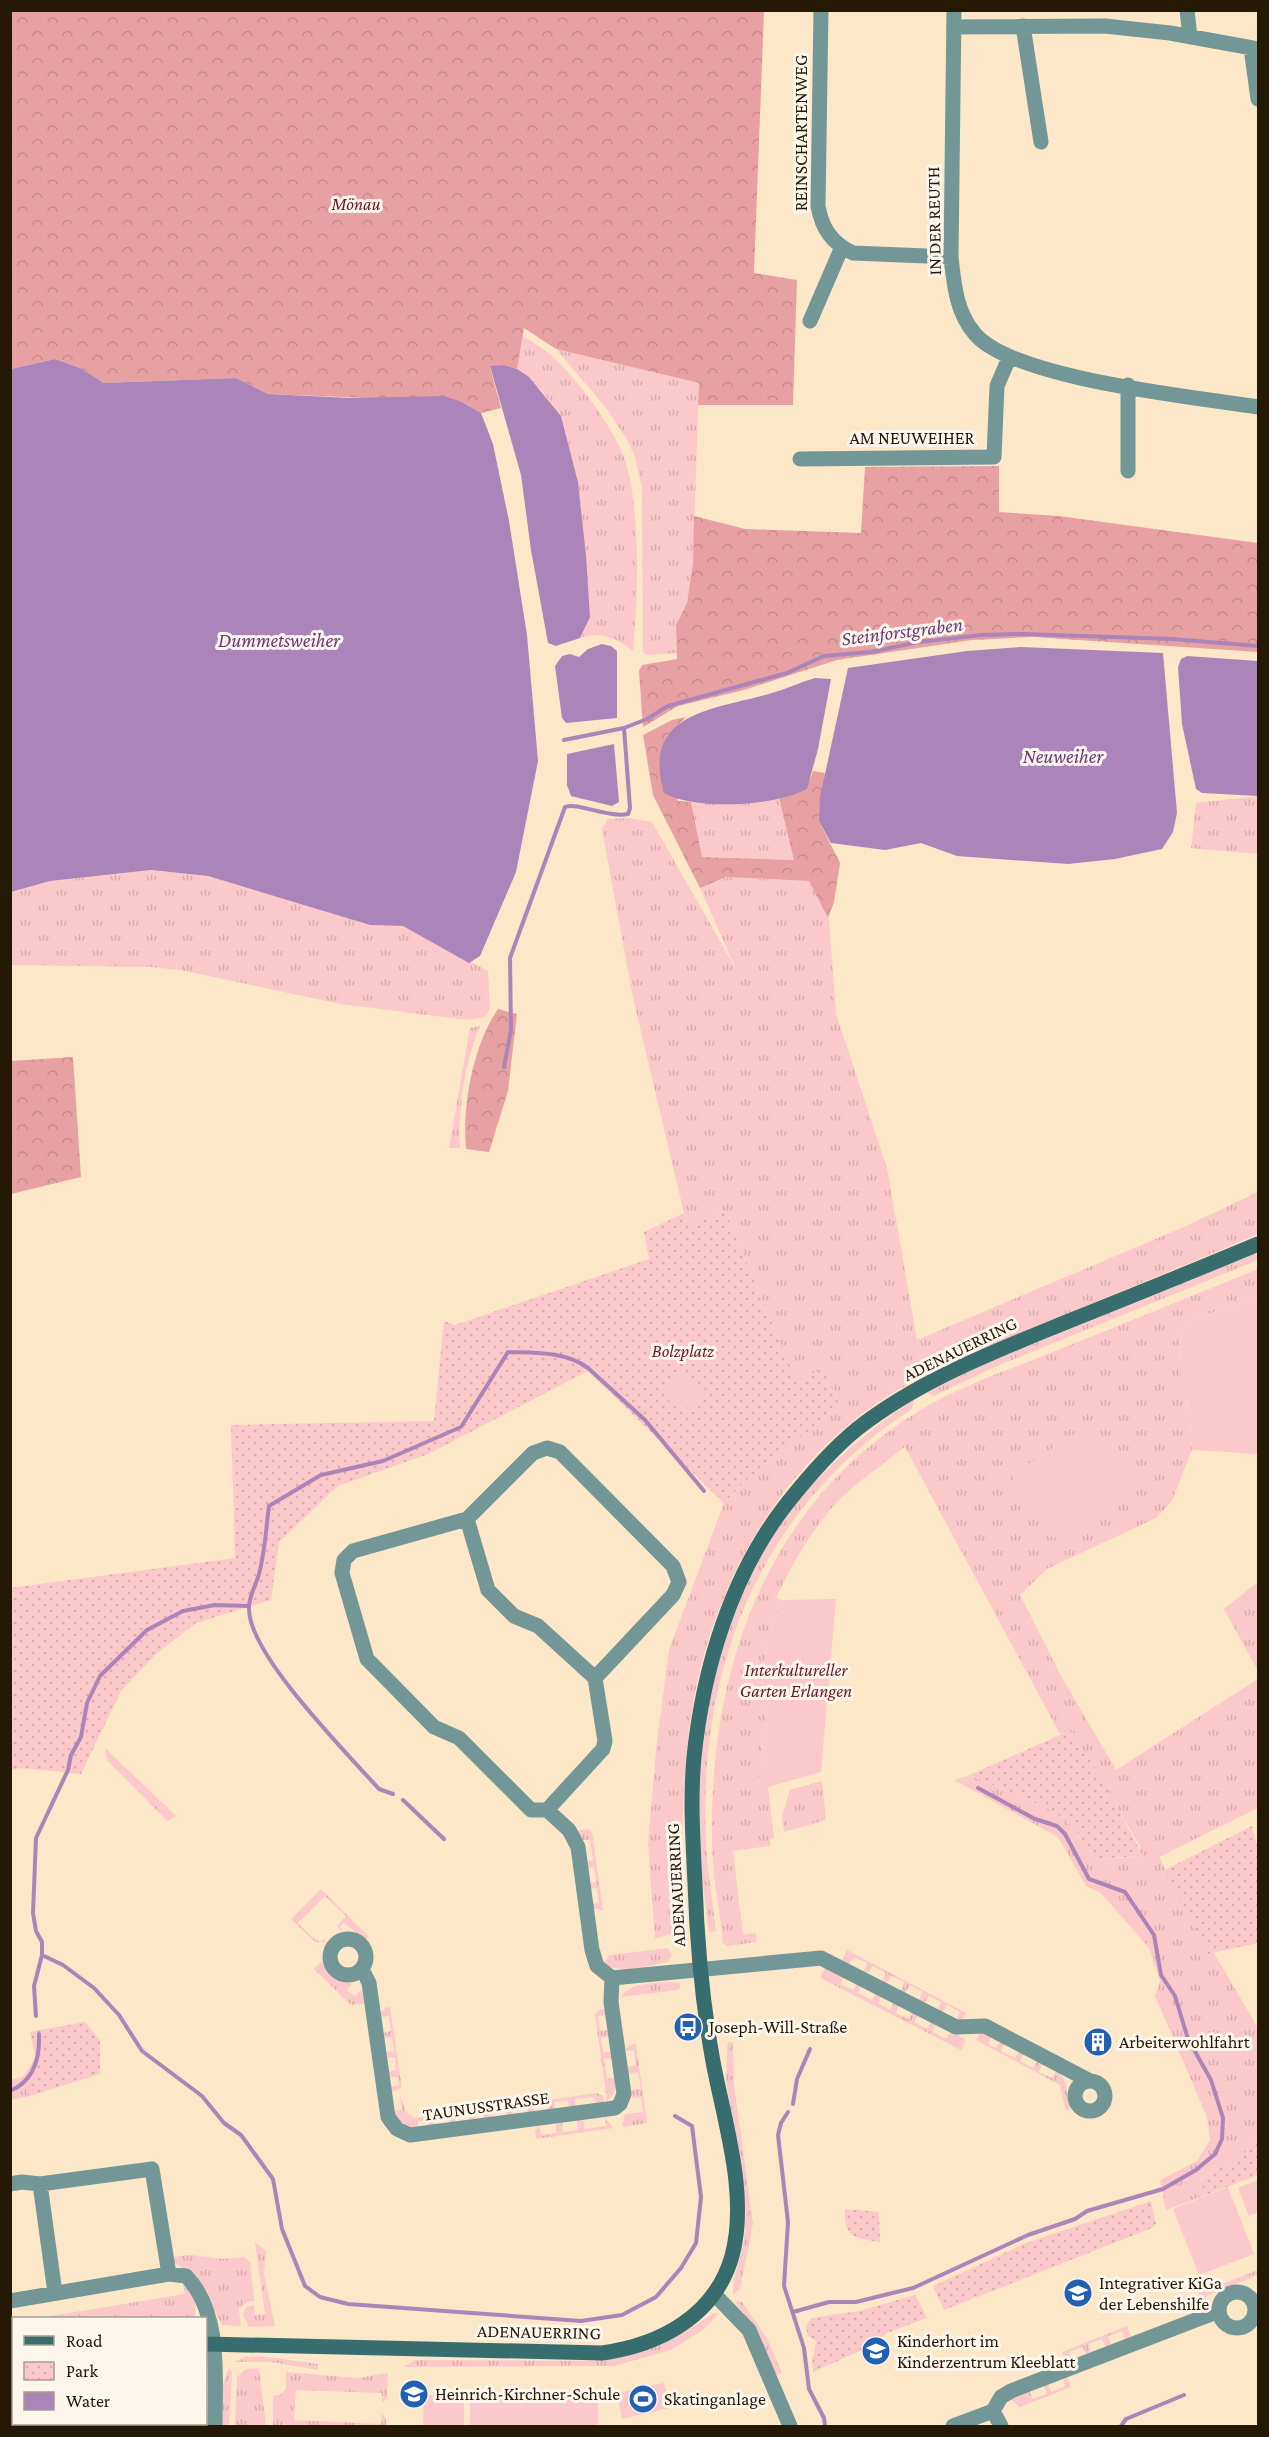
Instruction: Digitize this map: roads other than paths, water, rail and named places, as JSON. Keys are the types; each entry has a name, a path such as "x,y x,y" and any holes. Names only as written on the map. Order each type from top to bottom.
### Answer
{"main road":[{"name":"ADENAUERRING","path":"209,2344 602,2353 623,2350 666,2335 715,2295 732,2254 736,2210 734,2177 706,2020 700,1968 692,1809 694,1758 704,1694 719,1637 743,1574 784,1507 821,1463 857,1430 918,1389 1018,1342 1258,1244"}],"street":[{"name":"REINSCHARTENWEG","path":"821,10 818,206 825,229 842,247"},
{"name":"IN DER REUTH","path":"954,10 951,257 955,293 962,314 974,333 990,348 1009,358 1059,373 1258,408"},
{"path":"1187,10 1190,37"},
{"path":"1023,26 1041,142"},
{"path":"954,27 1105,26 1255,48 1258,99"},
{"path":"810,321 842,247 865,255 951,257"},
{"name":"AM NEUWEIHER","path":"800,459 994,458 997,386 1009,358"},
{"path":"1128,385 1128,471"},
{"path":"595,1678 673,1595 679,1582 673,1566 554,1448 533,1453 467,1519 353,1551 344,1560 342,1573 367,1659 434,1727 459,1738 531,1810 547,1810 574,1839 592,1950 597,1966 612,1978 821,1958 956,2027 985,2026 1090,2081"},
{"path":"467,1519 488,1590 514,1616 538,1626 595,1678 605,1741 603,1749 547,1810"},
{"name":"TAUNUSSTRASSE","path":"362,1969 369,1983 388,2116 397,2129 410,2135 615,2108 620,2104 624,2094 611,2002 612,1978"},
{"path":"10,2184 22,2182 40,2184 152,2169 169,2274"},
{"path":"40,2184 55,2293"},
{"path":"10,2301 169,2274 186,2276 194,2284 209,2318 209,2344 215,2367 215,2427"},
{"path":"715,2295 749,2330 790,2427"},
{"path":"953,2427 993,2411 1001,2397 1011,2391 1219,2311"},
{"path":"993,2411 1001,2427"}],"water":[{"name":"Dummetsweiher","path":"55,359 80,368 104,383 236,378 268,394 350,398 444,396 462,402 481,413 493,444 509,521 527,635 538,761 516,872 480,956 469,963 403,926 370,925 208,876 151,870 50,881 11,892 11,369"},
{"path":"504,365 517,369 529,377 561,416 578,482 590,617 580,638 556,646 548,643 531,550 521,475 490,366"},
{"path":"602,644 611,646 617,651 617,718 566,723 562,718 555,666 562,656 570,654 579,657 588,649"},
{"name":"Neuweiher","path":"1021,647 1163,653 1177,813 1173,832 1162,849 1115,859 1068,864 957,856 921,843 885,850 831,843 819,821 820,797 848,668 967,651"},
{"path":"1187,656 1258,661 1258,796 1202,793 1196,789 1182,724 1178,667 1181,659"},
{"path":"815,678 831,679 818,749 807,789 776,799 736,804 695,802 678,799 664,793 659,766 663,745 673,729 688,718 707,710 778,691"},
{"path":"614,744 619,802 612,806 571,796 567,785 567,754"}],"waterway":[{"name":"Steinforstgraben","path":"564,740 624,728 647,719 668,706 787,673 824,656 870,652 919,642 982,635 1023,634 1172,639 1258,646"},
{"path":"504,1067 511,1030 510,958 565,807 571,806 611,814 628,814 630,808 624,728"},
{"path":"393,1794 379,1789 302,1703 265,1651 253,1628 249,1605 261,1566 269,1506 321,1475 383,1461 461,1427 508,1352 560,1356 579,1362 588,1368 645,1420 704,1491"},
{"path":"36,2016 34,1986 42,1955 42,1942 36,1931 33,1913 36,1838 68,1770 71,1755 81,1737 87,1703 100,1676 147,1630 183,1611 215,1605 248,1606"},
{"path":"793,2312 829,2302 856,2302 913,2288 1028,2235 1075,2219 1087,2211 1163,2189 1196,2170 1215,2154 1222,2139 1223,2118 1211,2080 1188,2039 1175,1996 1161,1975 1154,1935 1125,1892 1089,1879 1065,1834 1057,1826 1035,1819 978,1788"},
{"path":"403,1800 444,1839"},
{"path":"42,1955 63,1965 94,1988 119,2015 142,2051 202,2096 224,2123 241,2135 273,2179 282,2229 305,2286 320,2297 348,2304 581,2321 622,2315 656,2297 681,2268 696,2243 701,2197 692,2126 675,2116"},
{"path":"10,2091 25,2081 34,2068 37,2060 39,2034"},
{"path":"793,2104 797,2079 810,2049"},
{"path":"788,2112 781,2123 778,2135 788,2222 784,2286 804,2348 809,2389 824,2418 825,2426"},
{"path":"1121,2426 1126,2419 1184,2395"}],"place":[{"name":"Joseph-Will-Straße","path":"688,2027"},
{"name":"Arbeiterwohlfahrt","path":"1098,2042"},
{"name":"Integrativer KiGa der Lebenshilfe","path":"1078,2293"},
{"name":"Kinderhort im Kinderzentrum Kleeblatt","path":"876,2351"},
{"name":"Heinrich-Kirchner-Schule","path":"414,2394"},
{"name":"Skatinganlage","path":"643,2399"}],"park label":[{"name":"Mönau","path":"356,204"},
{"name":"Bolzplatz","path":"683,1351"},
{"name":"Interkultureller Garten Erlangen","path":"796,1680"}]}
